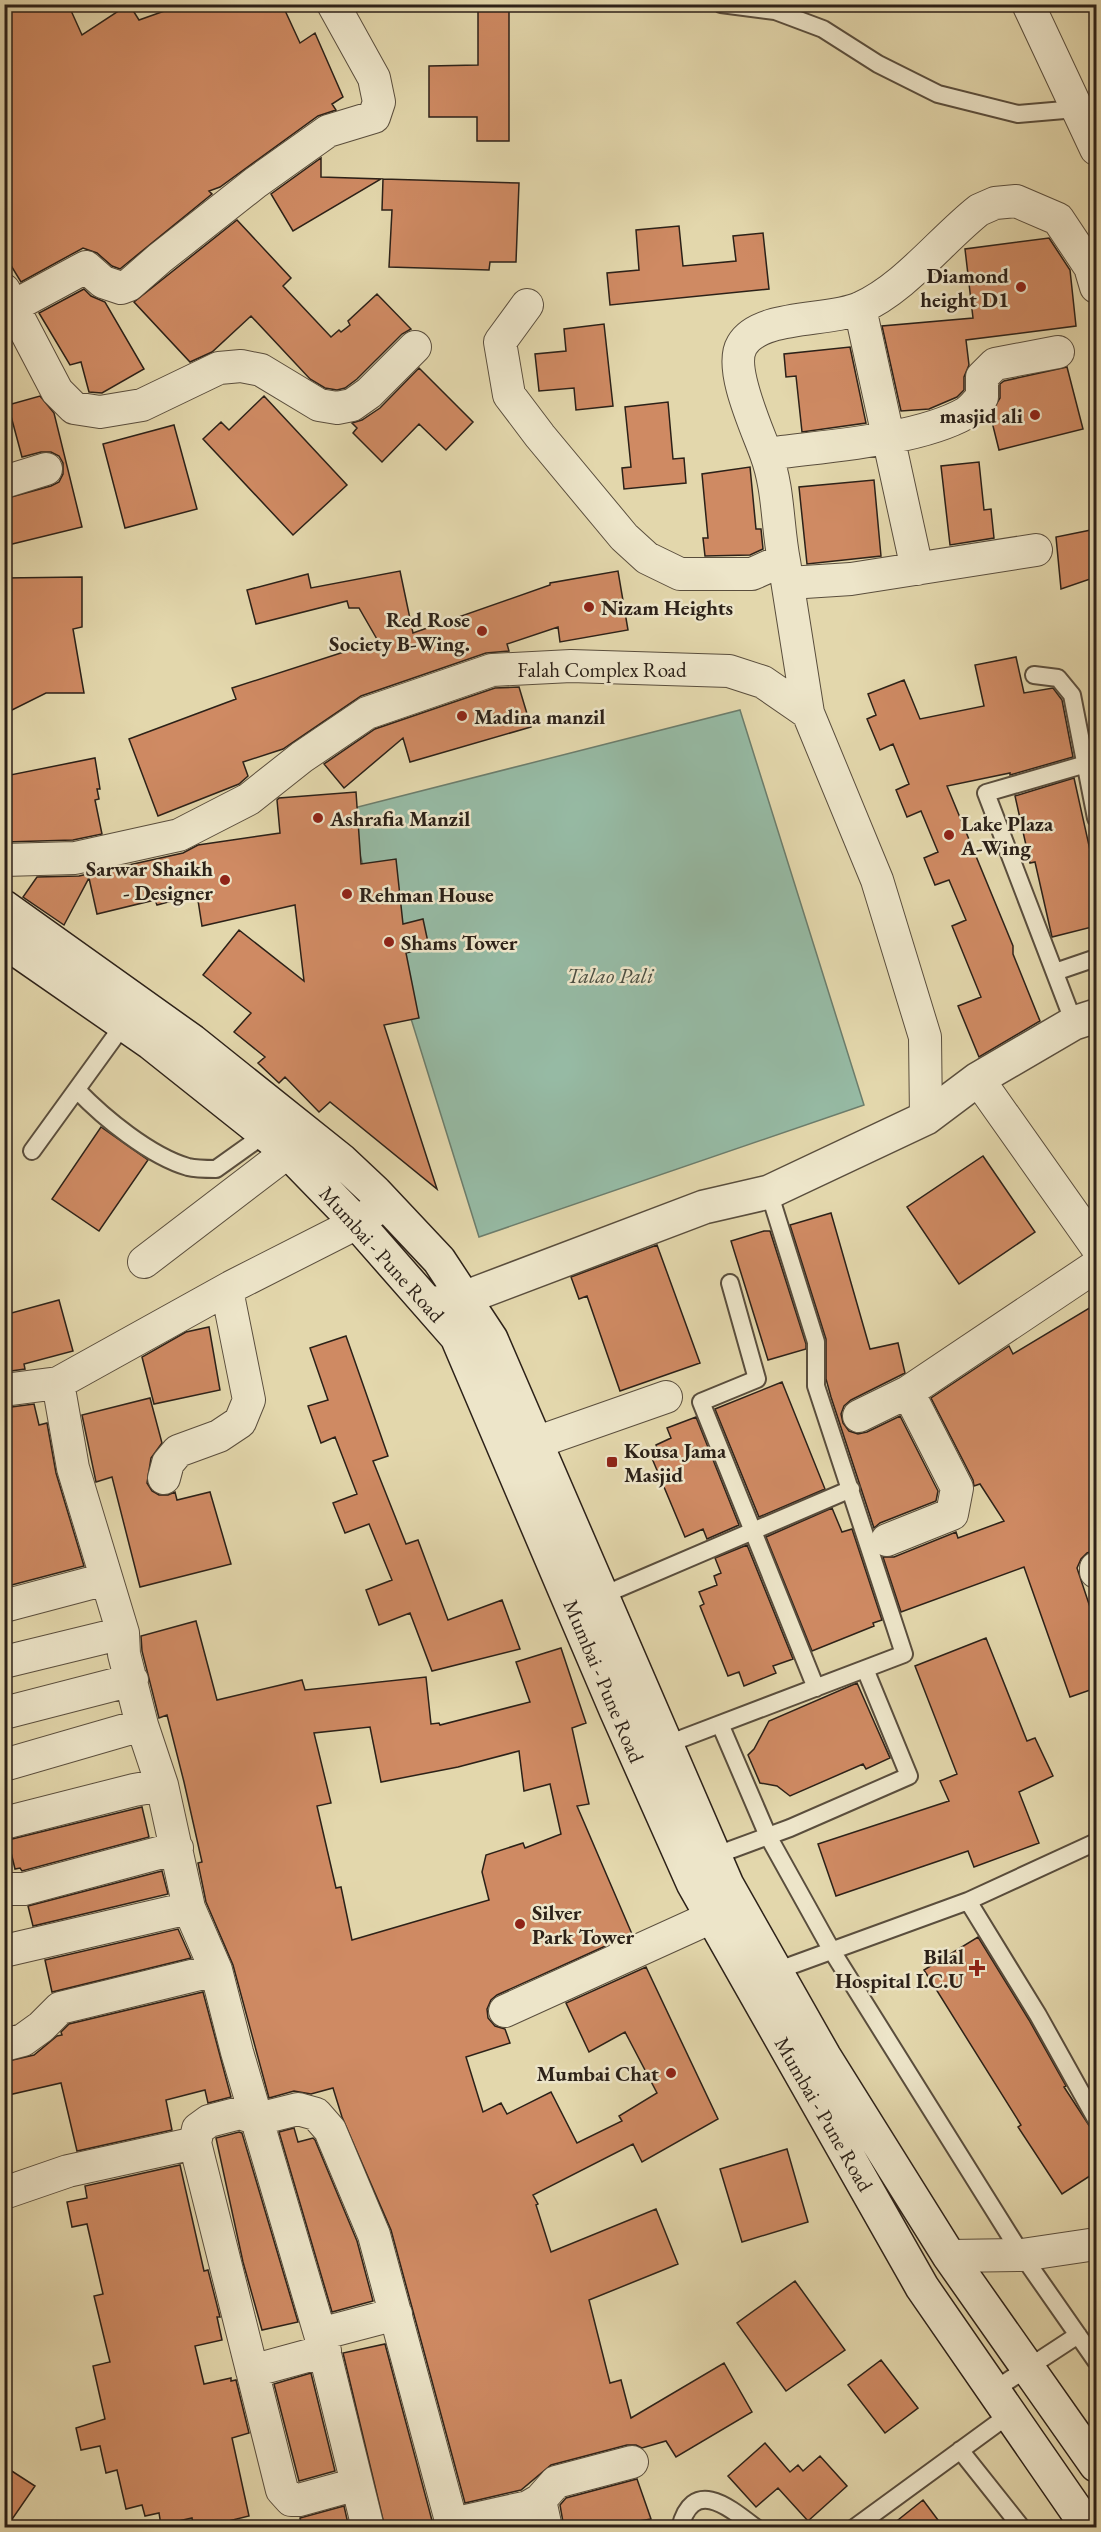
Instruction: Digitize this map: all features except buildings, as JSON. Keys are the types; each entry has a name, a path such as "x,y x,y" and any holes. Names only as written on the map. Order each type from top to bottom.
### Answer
{"main road":[{"name":"Mumbai - Pune Road","path":"4,907 192,1041 342,1161 439,1260 491,1339 727,1885 824,2056 949,2256 1096,2465"},
{"name":"Mumbai - Pune Road","path":"4,941 151,1043 277,1143 357,1223 457,1337 620,1719 693,1882 922,2287 1091,2528"},
{"path":"429,1304 464,1298 704,1207 769,1192 926,1118 978,1079 1085,1019"}],"street":[{"path":"333,4 374,78 379,102 375,117 328,131 255,183 129,285 122,288 103,282 86,267 8,298 57,391 74,408 100,412 142,405 219,368 241,366 261,370 319,405 337,408 352,405 369,393 416,347"},
{"path":"1028,4 1096,149"},
{"path":"926,1118 925,1037 877,880 808,713 786,571 778,501 767,454 750,414 742,384 738,361 741,346 754,333 771,325 829,317 860,308 892,289 960,225 979,210 995,203 1016,201 1058,219 1090,267 1096,287"},
{"path":"527,305 500,342 509,395 624,537 647,558 680,574 752,574 786,571 851,579 1036,550"},
{"path":"860,308 917,569"},
{"path":"767,454 887,438 929,427 967,412 982,397 982,377 994,364 1058,352"},
{"path":"4,482 46,470"},
{"name":"Falah Complex Road","path":"4,860 75,858 179,835 249,799 302,757 367,713 492,670 571,666 729,671 764,682 808,713"},
{"path":"978,1079 1096,1246"},
{"path":"144,1262 277,1143"},
{"path":"4,1390 58,1383 227,1290 357,1223 385,1203"},
{"path":"859,1416 908,1392 1096,1266"},
{"path":"164,1479 168,1463 178,1452 219,1436 240,1422 249,1400 227,1290"},
{"path":"58,1383 73,1468 123,1633 124,1654 142,1725 162,1785 189,1908 216,1970 237,2052 322,2342 368,2528"},
{"path":"887,1540 952,1514 957,1488 908,1392"},
{"path":"535,1443 666,1396"},
{"path":"4,1606 106,1579"},
{"path":"4,1662 123,1633"},
{"path":"4,1713 132,1680"},
{"path":"4,1766 142,1725"},
{"path":"4,1823 162,1785"},
{"path":"4,1889 24,1889 177,1848"},
{"path":"4,1951 189,1908"},
{"path":"505,2011 712,1917"},
{"path":"4,2044 23,2040 41,2027 60,2008 216,1970"},
{"path":"357,2484 299,2500 291,2500 282,2490 195,2143 198,2130 209,2121 240,2113 258,2119 298,2109 316,2114 330,2130 374,2235 453,2526 528,2507 543,2514 556,2482 632,2462"},
{"path":"4,2193 68,2171 195,2143"},
{"path":"949,2256 1022,2255 1096,2244"},
{"path":"252,2371 396,2314"}],"lane":[{"path":"721,4 775,11 823,29 878,64 938,94 1018,114 1076,109"},
{"path":"1035,675 1058,678 1072,695 1096,818"},
{"path":"1085,1019 1055,972 986,793 1086,764"},
{"path":"1055,972 1096,958"},
{"path":"32,1151 124,1024"},
{"path":"77,1090 115,1126 149,1149 188,1167 216,1169 277,1143"},
{"path":"665,1744 904,1654 816,1386 816,1342 769,1192"},
{"path":"730,1283 757,1379 701,1402 816,1688"},
{"path":"601,1596 850,1490"},
{"path":"714,1856 768,1836 909,1776 865,1669"},
{"path":"720,1724 768,1836 832,1951 1022,2255 1096,2361"},
{"path":"776,1971 968,1901 1096,1842"},
{"path":"968,1901 1038,2015 1096,2119"},
{"path":"854,2528 960,2450 1028,2368 1078,2335"},
{"path":"960,2450 1022,2528"},
{"path":"680,2528 684,2514 694,2502 709,2499 724,2504 756,2528"}],"water":[{"name":"Talao Pali","path":"740,710 864,1105 479,1237 346,810"}],"place":[{"name":"Diamond height D1","path":"1021,287"},
{"name":"masjid ali","path":"1035,415"},
{"name":"Nizam Heights","path":"589,607"},
{"name":"Red Rose Society B-Wing.","path":"482,631"},
{"name":"Madina manzil","path":"462,716"},
{"name":"Ashrafia Manzil","path":"318,818"},
{"name":"Lake Plaza A-Wing","path":"949,835"},
{"name":"Sarwar Shaikh - Designer","path":"225,880"},
{"name":"Rehman House","path":"347,894"},
{"name":"Shams Tower","path":"389,942"},
{"name":"Kousa Jama Masjid","path":"612,1462"},
{"name":"Silver Park Tower","path":"520,1924"},
{"name":"Bilal Hospital I.C.U","path":"977,1968"},
{"name":"Mumbai Chat","path":"671,2073"}]}
